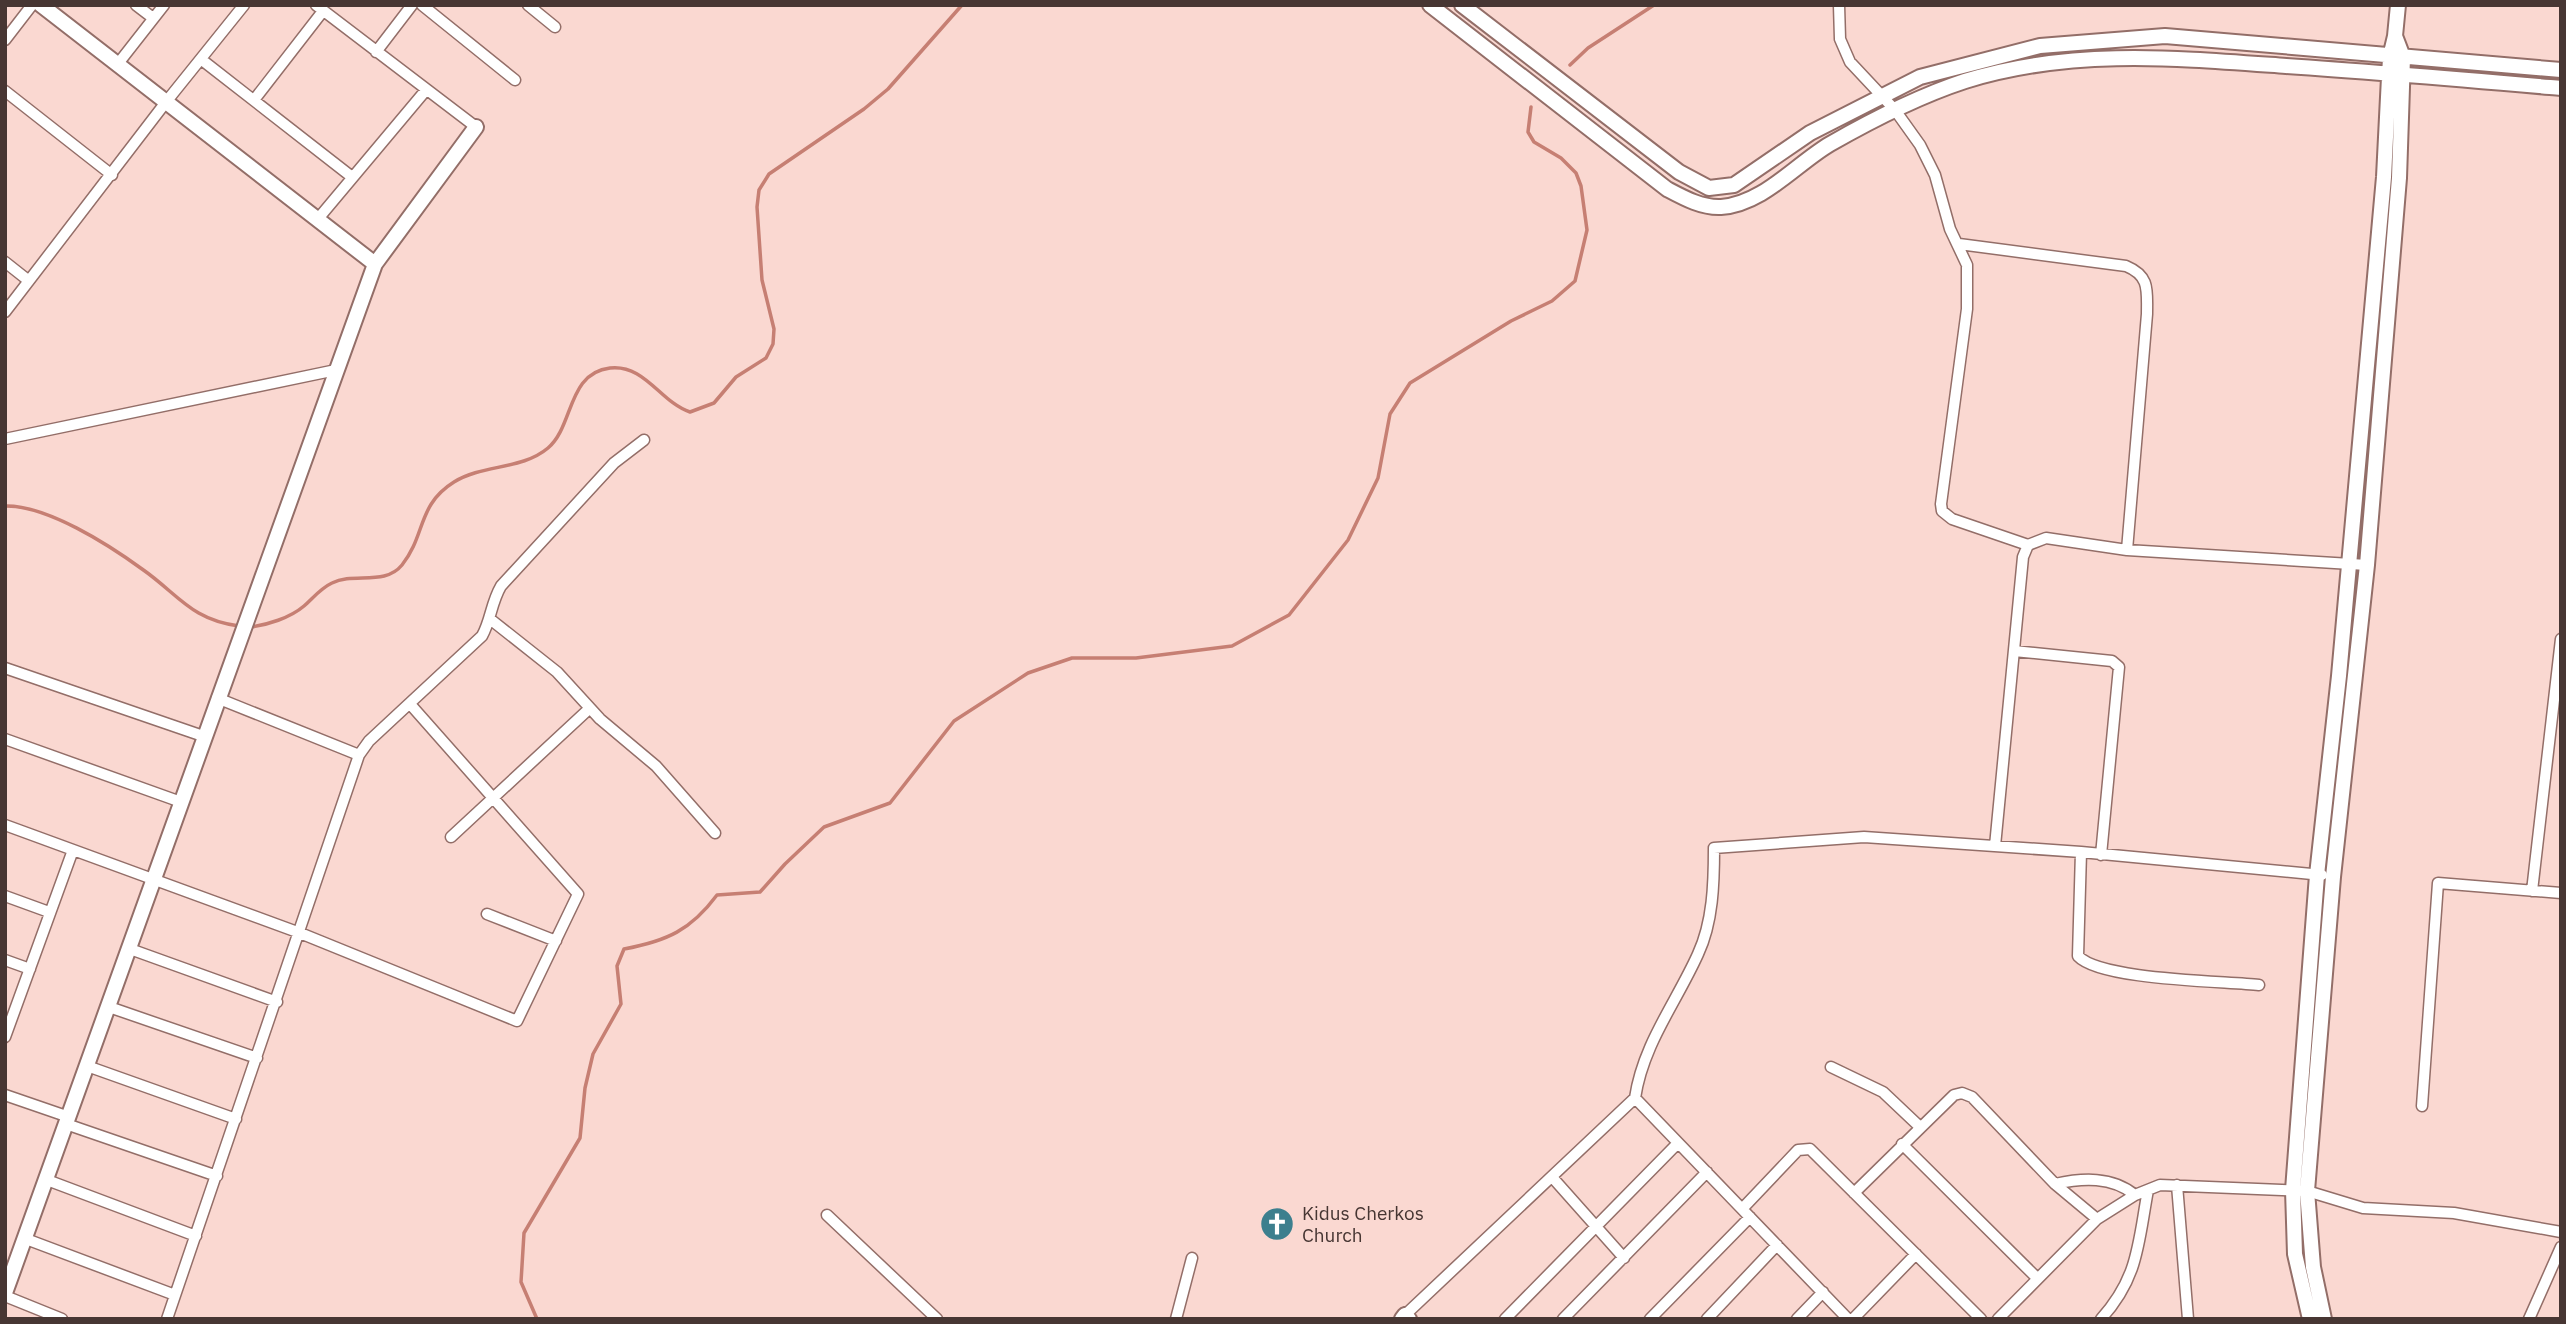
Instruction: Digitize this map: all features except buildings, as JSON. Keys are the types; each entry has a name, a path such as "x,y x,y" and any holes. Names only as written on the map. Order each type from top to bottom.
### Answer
{"street":[{"path":"5,40 32,5"},
{"path":"41,5 374,264"},
{"path":"136,5 153,18"},
{"path":"117,65 164,5"},
{"path":"5,312 244,5"},
{"path":"376,52 412,5"},
{"path":"422,5 515,80"},
{"path":"528,5 555,27"},
{"path":"1430,5 1650,177 1675,193 1702,205 1730,205 1758,195 1829,145 1895,110 1963,82 2015,68 2101,57 2146,56 2395,73 2561,88"},
{"path":"1462,5 1679,172 1709,188 1734,186 1810,133 1920,77 2040,46 2112,38 2165,36 2561,70"},
{"path":"1839,5 1840,39 1850,62 1895,110 1920,145 1935,175 1950,229 1967,265 1967,309 1942,511 1952,519 2028,545 2046,538 2127,550 2367,565"},
{"path":"2310,1319 2293,1240 2300,1191 2318,980 2333,877 2347,676 2348,564 2391,259 2391,177 2398,5"},
{"path":"62,1319 5,1295 374,264 476,127 319,8 254,100"},
{"path":"202,60 352,177"},
{"path":"317,220 426,90"},
{"path":"5,91 112,175"},
{"path":"2318,980 2318,875 2347,676 2367,565 2374,377 2375,257 2391,177"},
{"path":"1959,244 2126,265 2140,272 2147,282 2147,314 2127,550"},
{"path":"2375,257 2391,259"},
{"path":"5,262 29,281"},
{"path":"5,439 336,369"},
{"path":"167,1319 359,755 369,741 482,636 490,619 490,609 501,586 540,540 614,463 644,440"},
{"path":"1995,846 2023,557 2028,545"},
{"path":"490,619 557,672 590,708 656,766 715,833"},
{"path":"2532,891 2558,697 2561,639"},
{"path":"2014,651 2112,661 2119,667 2101,855"},
{"path":"5,668 203,736"},
{"path":"218,698 359,755"},
{"path":"5,825 300,933 517,1021 578,894 410,704"},
{"path":"450,837 590,708"},
{"path":"5,739 181,802"},
{"path":"1405,1318 1635,1098 1638,1079 1660,1023 1699,953 1714,890 1714,848 1864,836 2081,852 2333,877"},
{"path":"7,1030 72,850"},
{"path":"2081,852 2078,956 2084,962 2120,972 2259,985"},
{"path":"2422,1106 2438,883 2561,893"},
{"path":"5,896 49,912"},
{"path":"487,914 556,941"},
{"path":"130,949 277,1002"},
{"path":"5,960 30,969"},
{"path":"109,1007 257,1058"},
{"path":"87,1066 236,1119"},
{"path":"1831,1067 1882,1091 1920,1127"},
{"path":"1854,1193 1954,1095 1967,1094 2054,1184 2097,1219"},
{"path":"5,1095 67,1121 217,1176"},
{"path":"1635,1098 1851,1319 1916,1254"},
{"path":"1505,1319 1678,1143"},
{"path":"1902,1144 2038,1278"},
{"path":"1650,1319 1746,1213 1798,1150 1805,1148 1813,1151 1981,1319"},
{"path":"1563,1319 1707,1172"},
{"path":"1552,1177 1624,1258"},
{"path":"47,1180 196,1236"},
{"path":"2054,1184 2094,1180 2126,1188 2134,1195"},
{"path":"1998,1319 2097,1219 2134,1195 2160,1185 2300,1191 2363,1208 2454,1213 2561,1232"},
{"path":"2177,1185 2188,1319"},
{"path":"2101,1319 2118,1300 2133,1272 2148,1190"},
{"path":"2300,1191 2324,1319"},
{"path":"827,1215 937,1319"},
{"path":"26,1240 176,1295"},
{"path":"1707,1319 1777,1245"},
{"path":"2529,1319 2561,1247"},
{"path":"1176,1319 1192,1258"},
{"path":"2298,1272 2313,1268"},
{"path":"1797,1319 1823,1292"}],"waterway":[{"path":"250,627 271,623 292,614 332,583 350,578 378,577 395,571 410,554 428,510 442,491 465,476 526,460 548,448 563,427 578,390 596,372 610,368 633,372 679,407 690,412 714,403 736,377 766,358 773,344 774,329 762,280 757,207 759,190 769,174 864,109 888,89 962,5"},
{"path":"1570,65 1588,48 1654,5"},
{"path":"537,1319 521,1282 524,1233 580,1138 585,1088 593,1054 621,1004 617,966 624,949 653,942 677,932 698,917 717,895 760,892 824,827 890,803 954,721 1028,673 1072,658 1136,658 1232,646 1289,615 1348,540 1378,478 1390,414 1410,383 1511,321 1552,301 1575,281 1587,230 1581,186 1576,173 1561,158 1534,142 1528,132 1531,107"},
{"path":"5,506 39,512 77,528 128,559 197,612 223,623 239,626"}],"place":[{"name":"Kidus Cherkos Church","path":"1277,1224"}]}
